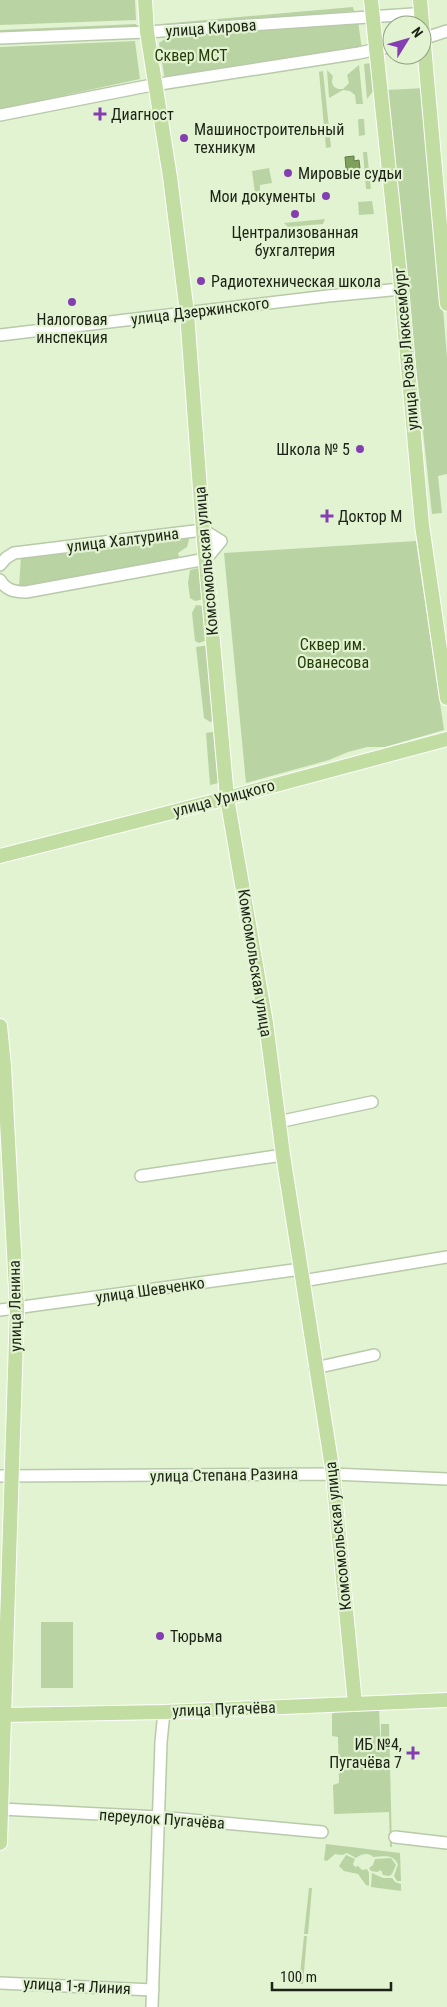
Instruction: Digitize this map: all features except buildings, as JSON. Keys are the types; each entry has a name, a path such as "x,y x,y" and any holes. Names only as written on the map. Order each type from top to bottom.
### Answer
{"main road":[{"name":"Комсомольская улица","path":"145,0 147,32 170,177 187,313 203,530 227,798 266,1023 278,1122 333,1474 355,1704"},
{"name":"улица Розы Люксембург","path":"371,0 401,289 422,525 447,698"},
{"path":"420,0 421,15"},
{"path":"426,65 442,186 447,304"},
{"name":"улица Урицкого","path":"0,856 227,798 447,738"},
{"name":"улица Ленина","path":"0,1026 4,1066 17,1308 6,1477 0,1843"},
{"name":"улица Пугачёва","path":"2,1715 164,1712 447,1700"}],"street":[{"name":"улица Кирова","path":"400,15 416,15"},
{"name":"улица Кирова","path":"0,38 147,32 382,16"},
{"path":"432,35 447,31"},
{"path":"0,115 156,85 382,48"},
{"name":"улица Дзержинского","path":"0,335 401,289"},
{"name":"улица Халтурина","path":"0,565 14,553 203,530"},
{"name":"улица Халтурина","path":"0,580 4,587 26,592 206,559"},
{"path":"278,1122 372,1102"},
{"path":"141,1176 283,1155"},
{"name":"улица Шевченко","path":"0,1310 447,1257"},
{"path":"316,1368 374,1355"},
{"name":"улица Степана Разина","path":"6,1477 333,1474 447,1478"},
{"path":"152,2007 161,1742 164,1712"},
{"name":"переулок Пугачёва","path":"2,1809 159,1817 322,1832"},
{"path":"395,1838 447,1843"},
{"name":"улица 1-я Линия","path":"0,1983 153,1990"}],"green space":[{"path":"0,0 135,0 136,20 0,25"},
{"path":"353,7 354,11 161,28 161,24"},
{"name":"Сквер МСТ","path":"358,21 362,50 166,78 164,75 159,43 166,38"},
{"path":"136,24 137,28 0,33 0,30"},
{"path":"135,41 140,79 0,109 0,47"},
{"path":"372,63 374,90 367,99 364,64"},
{"path":"359,65 363,104 356,104 355,95 350,91 343,90 329,98 327,70 333,76 332,82 334,86 337,89 343,89 349,83 347,75"},
{"path":"323,71 331,147 326,148 319,72"},
{"path":"425,88 447,358 447,474 438,476 442,513 432,514 386,90"},
{"path":"359,119 364,119 365,135 359,136"},
{"path":"363,152 367,152 371,189 366,189"},
{"path":"269,168 272,183 260,185 260,192 255,193 252,171"},
{"path":"372,201 374,214 359,215 358,202"},
{"path":"325,219 323,224 288,227 284,223"},
{"path":"190,535 187,547 178,553 180,559 19,587 21,556"},
{"name":"Сквер им. Ованесова","path":"416,541 444,730 385,747 367,747 348,752 329,760 246,783 224,553"},
{"path":"203,567 204,599 195,601 190,598 188,583 190,570"},
{"path":"196,605 205,606 207,640 199,643 195,641 192,613"},
{"path":"210,645 215,720 210,722 204,718 196,647"},
{"path":"218,731 222,782 210,785 206,733"},
{"path":"41,1622 73,1622 73,1688 41,1688"},
{"path":"379,1709 381,1755 381,1724 389,1724 392,1847 390,1847 389,1812 334,1814 333,1785 339,1783 338,1737 332,1736 332,1714 336,1711"},
{"path":"326,1844 400,1853 401,1881 397,1881 394,1876 398,1864 391,1857 373,1857 367,1854 356,1858 347,1853 342,1855 335,1854 327,1861 324,1860"},
{"path":"346,1855 355,1859 353,1864 355,1867 358,1866 362,1870 367,1869 369,1873 369,1886 366,1885 358,1874 344,1871 339,1866"},
{"path":"391,1858 396,1865 389,1876 383,1875 381,1870 377,1872 371,1871 369,1868 373,1865 375,1859"},
{"path":"372,1873 383,1878 392,1878 395,1882 401,1884 401,1891 371,1887"},
{"path":"309,1888 312,1888 308,1934 304,1934"},
{"path":"304,1936 307,1936 303,1984 299,1984"}],"shaded area":[{"path":"354,156 354,161 359,160 360,168 356,169 357,179 347,180 345,157"}],"place":[{"name":"Диагност","path":"100,114"},
{"name":"Машиностроительный техникум","path":"184,138"},
{"name":"Мировые судьи","path":"288,173"},
{"name":"Мои документы","path":"326,196"},
{"name":"Централизованная бухгалтерия","path":"295,214"},
{"name":"Радиотехническая школа","path":"201,281"},
{"name":"Налоговая инспекция","path":"72,302"},
{"name":"Школа № 5","path":"360,449"},
{"name":"Доктор М","path":"327,516"},
{"name":"Тюрьма","path":"160,1636"},
{"name":"ИБ №4, Пугачёва 7","path":"413,1753"}]}
